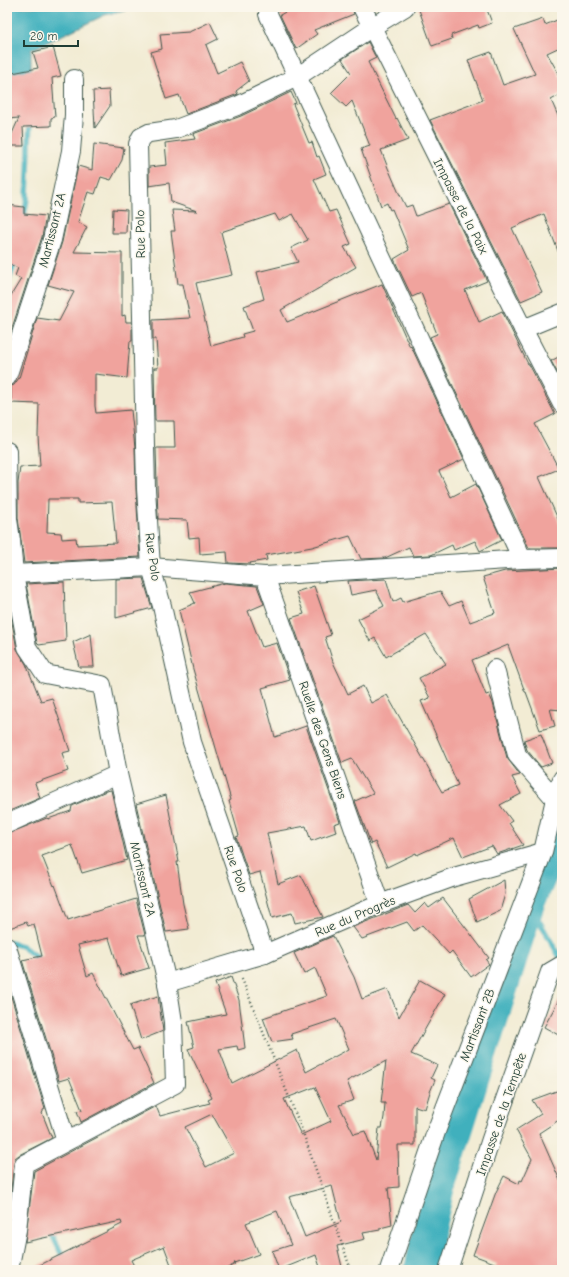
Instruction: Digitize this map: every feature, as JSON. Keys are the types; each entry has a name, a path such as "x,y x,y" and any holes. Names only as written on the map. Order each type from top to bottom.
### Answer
{"street":[{"name":"Impasse de la Paix","path":"362,7 562,404"},
{"path":"297,77 405,7"},
{"path":"268,14 522,559"},
{"name":"Rue Polo","path":"265,954 192,742 162,606 151,567 146,489 138,144 141,137 149,133 176,129 237,106 297,77"},
{"name":"Martissant 2A","path":"7,377 52,240 71,151 74,115 74,79"},
{"path":"523,329 562,313"},
{"name":"Martissant 2A","path":"7,451 8,519 14,574 27,646 45,674 102,685 118,774 167,983 173,1022 175,1084 24,1164 16,1230 9,1270"},
{"path":"14,574 151,567 265,576 522,559 562,558"},
{"name":"Ruelle des Gens Biens","path":"265,576 380,904"},
{"path":"495,669 516,755 555,799"},
{"path":"7,824 118,774"},
{"name":"Martissant 2B","path":"389,1270 437,1129 543,852 555,799 562,779"},
{"name":"Rue du Progrès","path":"167,983 265,954 380,904 454,877 543,852"},
{"path":"7,948 66,1141"},
{"name":"Impasse de la Tempête","path":"448,1270 492,1139 556,969"}],"path":[{"path":"235,964 302,1130 351,1270"}],"water":[{"path":"7,7 128,7 126,11 105,15 31,50 31,84 7,86"}],"building":[{"path":"294,7 352,7 354,14 314,30 317,34 296,49 280,15"},
{"path":"418,7 486,7 492,23 479,28 478,25 451,35 452,39 432,46"},
{"path":"562,18 562,46 547,53 562,80 562,94 551,100 562,125 562,259 544,214 512,228 542,292 521,301 430,120 483,100 468,60 491,52 503,85 535,74 514,29 543,19 545,25"},
{"path":"210,22 218,39 206,45 217,73 240,62 249,81 236,91 238,94 186,114 179,95 166,99 151,52 162,49 160,34 189,32"},
{"path":"368,42 376,58 368,62 408,140 381,150 406,207 412,205 416,216 449,204 487,281 465,290 479,322 502,311 555,414 535,424 559,469 539,477 558,519 562,534 562,548 529,548 430,337 437,334 421,293 412,297 394,259 409,250 392,209 390,210 387,203 381,206 361,149 370,146 352,101 346,107 331,93 351,73 342,59"},
{"path":"53,47 61,76 52,78 55,117 51,118 51,126 23,127 24,146 10,146 10,138 19,118 7,119 7,74 38,68 33,52"},
{"path":"109,90 110,106 95,128 93,91"},
{"path":"291,92 296,103 293,104 309,143 312,142 317,157 319,156 326,174 314,179 329,212 336,210 351,244 344,247 356,267 281,310 287,322 382,284 410,347 411,346 464,459 439,471 451,497 476,484 502,540 480,551 475,541 454,550 452,545 431,555 413,556 409,547 385,558 361,559 350,536 312,547 266,555 267,560 250,563 251,564 228,563 227,552 200,554 199,537 189,538 187,520 158,519 156,448 175,448 174,421 155,421 154,368 158,368 156,339 153,339 153,320 190,318 183,284 178,284 171,231 175,231 172,210 197,211 171,202 169,183 149,186 149,167 167,165 165,143 195,139 193,134 241,116","holes":["275,214 279,221 293,214 308,240 291,248 298,262 257,272 264,299 244,306 253,331 242,334 243,337 211,346 196,283 232,275 221,232"]},
{"path":"94,144 124,148 122,160 111,180 101,177 95,194 88,192 78,222 87,227 74,252 122,253 122,316 125,315 126,322 132,322 132,341 130,341 127,378 95,374 95,406 96,413 131,410 135,448 140,557 24,563 18,518 18,483 20,467 40,466 38,436 39,404 11,403 11,386 14,385 19,378 37,318 59,321 74,292 48,285 62,242 78,166 92,170","holes":["48,499 78,499 78,503 112,502 116,543 77,545 76,538 62,539 61,533 47,532"]},
{"path":"7,205 24,207 24,214 46,216 42,237 7,343 7,302 21,279 15,276 18,268 7,263"},
{"path":"113,209 127,210 126,233 112,233"},
{"path":"562,355 562,381 551,361"},
{"path":"562,568 562,710 550,709 555,726 540,730 508,645 472,660 486,695 489,694 493,703 507,758 520,775 512,777 521,794 500,805 512,821 509,823 523,845 497,854 492,846 463,857 454,838 417,855 416,853 387,867 375,842 371,844 355,801 373,793 352,759 342,763 291,618 304,614 296,592 314,586 331,635 325,637 333,662 348,694 363,686 371,703 387,695 442,792 458,785 421,701 430,698 419,678 446,664 426,634 386,657 375,638 370,641 358,619 384,606 376,590 351,595 348,581 386,579 393,602 401,598 403,602 440,591 449,606 461,601 470,622 495,613 483,577 505,571"},
{"path":"143,578 152,608 116,618 116,579"},
{"path":"64,582 66,641 39,645 37,643 26,584"},
{"path":"225,583 257,586 264,604 248,611 262,647 277,643 290,680 262,688 275,737 306,726 340,822 334,824 336,832 311,841 306,826 267,833 278,884 301,875 323,917 295,923 292,913 272,918 260,872 249,875 236,837 239,836 229,801 231,800 193,669 179,610 195,603 190,592"},
{"path":"7,616 11,617 17,649 26,664 41,701 52,698 70,751 62,753 68,771 35,783 40,798 7,812"},
{"path":"91,634 94,667 79,667 73,642"},
{"path":"541,734 552,763 541,767 527,750 524,740"},
{"path":"111,790 127,860 82,873 72,845 42,856 68,920 136,899 145,935 138,935 149,968 121,976 109,938 78,945 87,976 93,973 133,1050 138,1048 154,1083 81,1122 77,1111 82,1110 69,1078 59,1081 22,960 42,956 34,924 28,926 26,922 7,929 7,834 47,818 48,819 71,811 72,806"},
{"path":"166,795 179,862 177,862 183,904 189,929 166,932 136,804"},
{"path":"504,880 505,894 500,911 477,922 469,899"},
{"path":"443,898 489,958 486,960 489,964 471,977 452,951 449,954 422,925 414,931 407,922 362,939 353,927 408,905 415,913 425,903 429,908"},
{"path":"333,936 354,977 362,999 388,989 399,1017 420,980 445,994 411,1054 437,1065 431,1078 435,1080 425,1109 415,1106 415,1145 398,1145 399,1187 388,1188 392,1225 380,1228 380,1230 363,1233 365,1239 337,1246 342,1267 329,1270 321,1270 316,1255 279,1270 272,1251 291,1245 277,1211 246,1223 259,1254 234,1263 235,1264 224,1270 173,1270 164,1246 131,1260 136,1270 30,1270 122,1224 121,1221 25,1242 34,1171 156,1106 160,1116 210,1103 208,1100 212,1098 188,1049 194,1047 188,1022 226,1014 215,983 231,977 239,1000 245,1048 238,1050 237,1046 219,1049 232,1083 297,1050 306,1072 349,1049 336,1019 291,1034 293,1039 272,1042 263,1018 327,996 315,968 304,974 294,953","holes":["386,1061 381,1103 385,1103 384,1117 382,1128 379,1128 376,1160 365,1131 354,1134 339,1105 354,1100 347,1081","315,1087 331,1121 301,1135 284,1099","212,1114 234,1153 206,1167 185,1127","332,1186 341,1222 305,1237 289,1197"]},
{"path":"7,983 45,1109 42,1113 52,1138 15,1158 7,1225"},
{"path":"562,994 562,1037 544,1027"},
{"path":"158,996 163,1031 141,1040 130,1005"},
{"path":"562,1089 562,1118 539,1133 562,1185 562,1270 494,1270 497,1264 473,1255 496,1192 504,1176 519,1184 520,1180 522,1181 532,1159 516,1130 541,1114 532,1100"}],"waterway":[{"path":"23,221 27,199 30,120"},
{"path":"7,285 16,259"},
{"path":"420,1270 438,1190 529,903 562,827"},
{"path":"529,903 562,961"},
{"path":"10,943 22,946 41,961"},
{"path":"50,1230 69,1270"}]}
